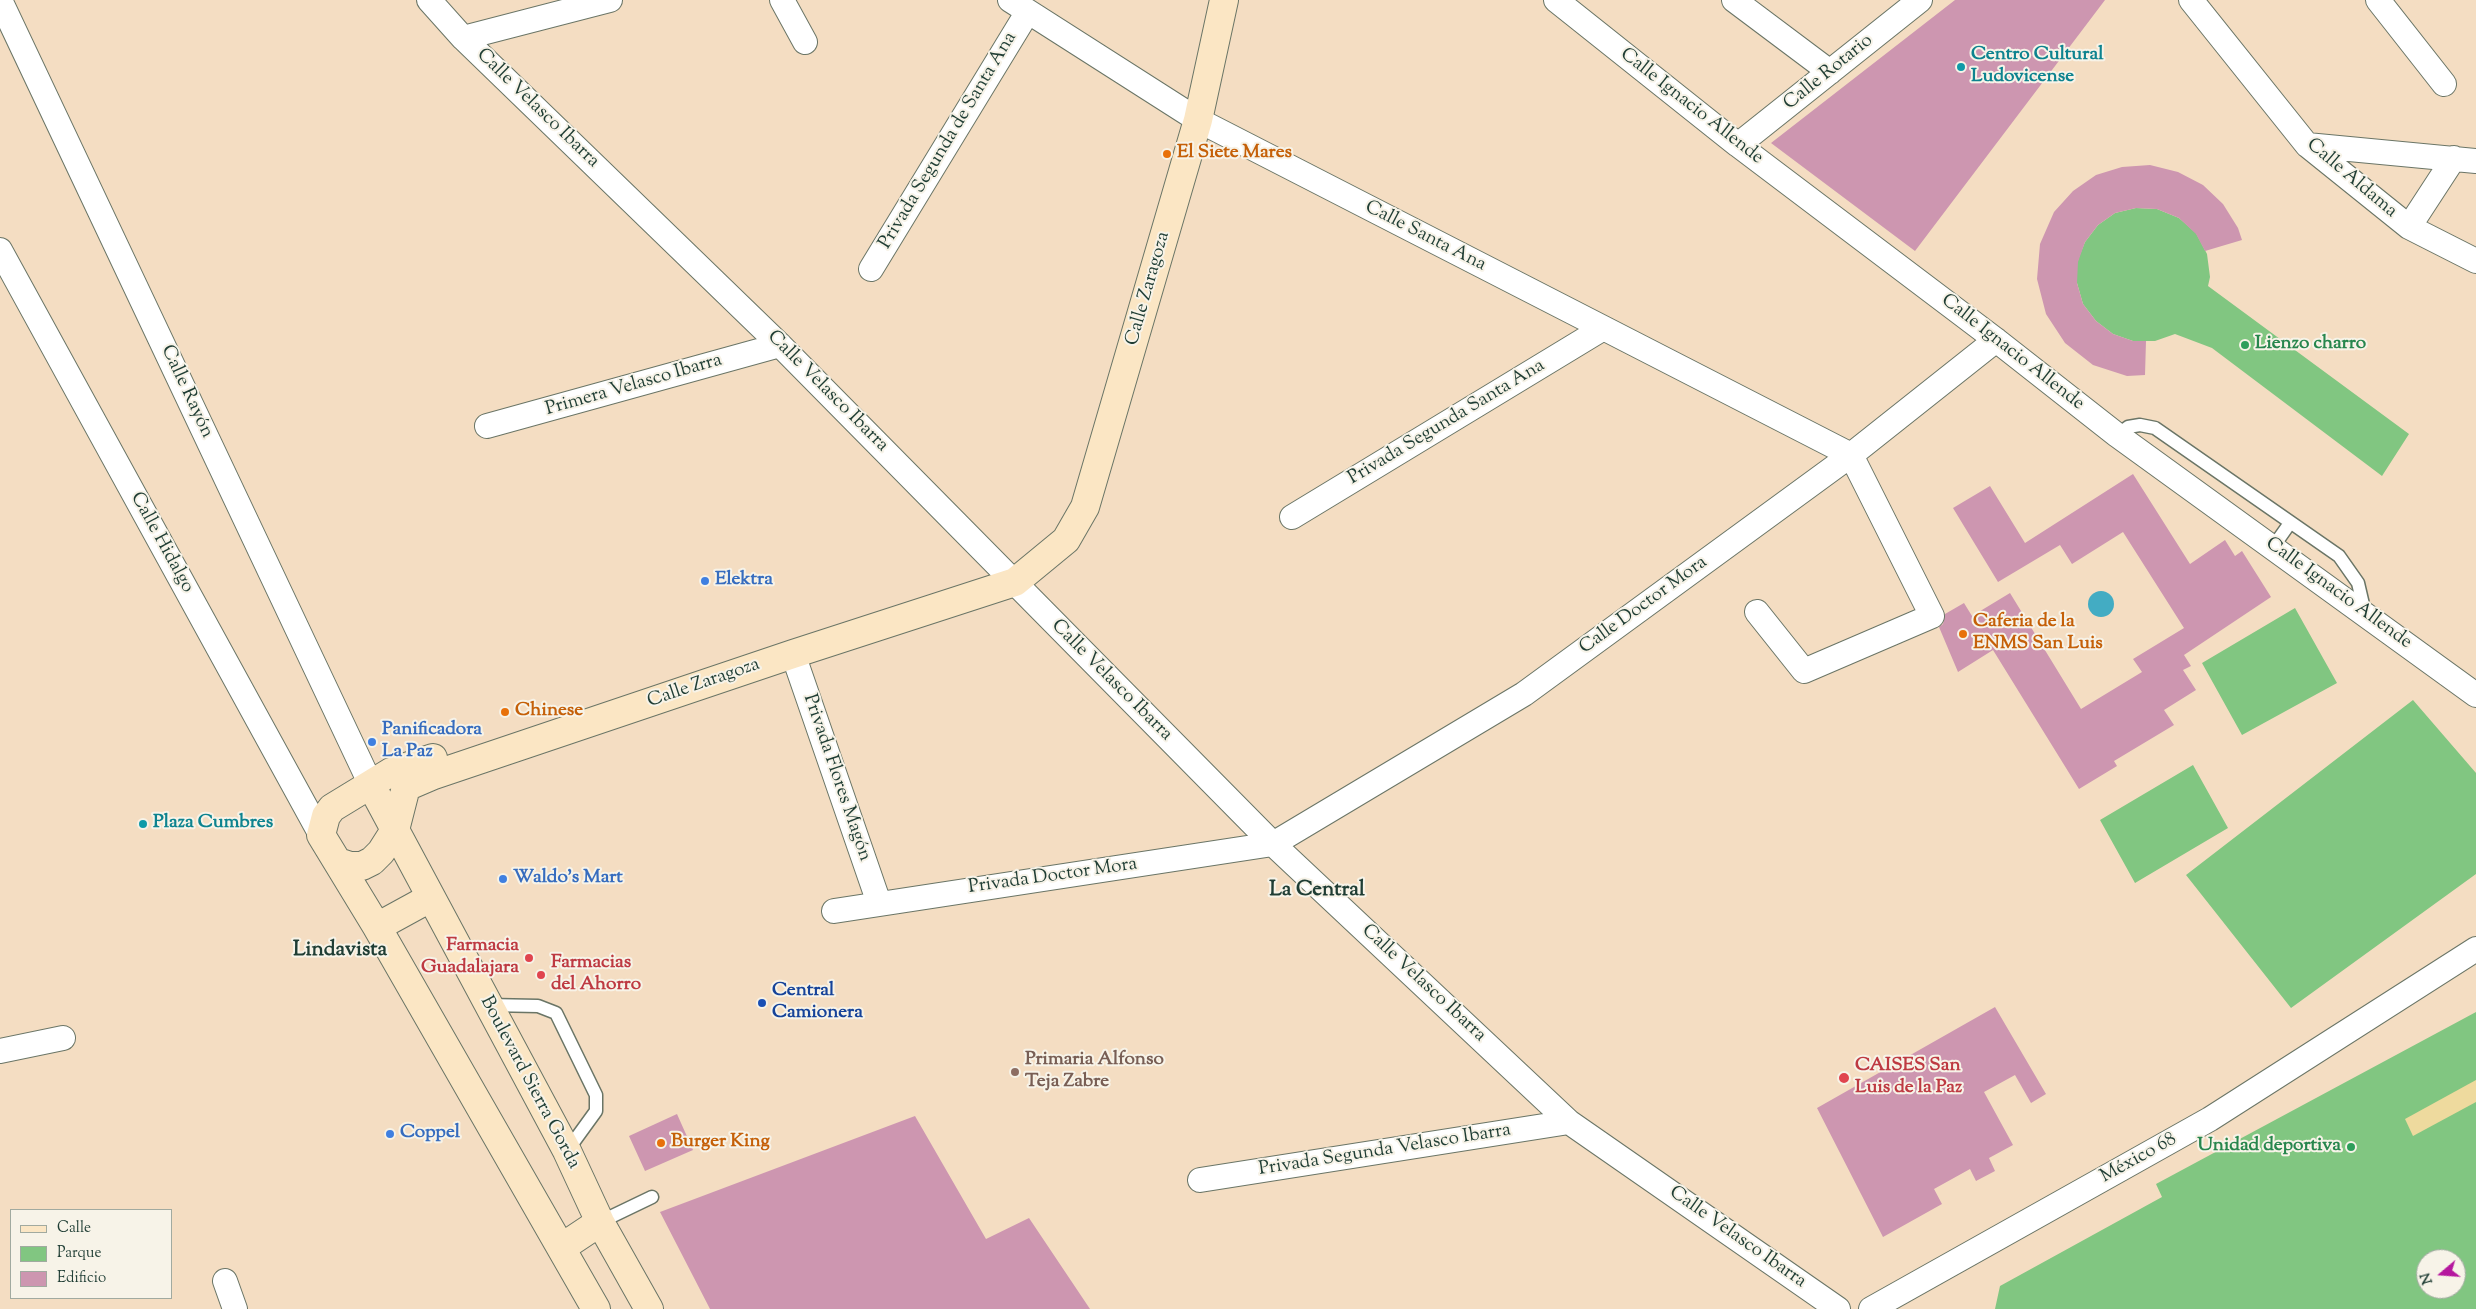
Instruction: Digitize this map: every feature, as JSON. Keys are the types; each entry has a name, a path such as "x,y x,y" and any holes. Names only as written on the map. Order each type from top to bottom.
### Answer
{"street":[{"name":"Calle Rayón","path":"0,0 371,785"},
{"name":"Calle Velasco Ibarra","path":"429,0 463,38 780,345 1273,844 1569,1122 1838,1309"},
{"path":"463,38 610,0"},
{"path":"782,0 805,42"},
{"name":"Calle Zaragoza","path":"395,830 406,787 444,772 793,654 1008,576 1040,560 1066,540 1085,507 1198,120 1224,0"},
{"name":"Calle Ignacio Allende","path":"1556,0 1581,7 1738,145 1996,340 2117,435 2476,695"},
{"path":"1734,0 1830,72"},
{"name":"Calle Rotario","path":"1738,145 1920,0"},
{"name":"Calle Aldama","path":"2191,0 2307,145 2409,227 2476,261"},
{"path":"2378,0 2444,84"},
{"name":"Calle Santa Ana","path":"1018,6 1198,120 1602,329 1851,454"},
{"name":"Privada Segunda de Santa Ana","path":"871,269 1018,6"},
{"path":"2307,145 2465,160"},
{"path":"2409,227 2465,160"},
{"name":"Calle Hidalgo","path":"0,250 321,835"},
{"name":"Privada Segunda Santa Ana","path":"1292,517 1602,329"},
{"name":"Calle Doctor Mora","path":"1273,844 1524,694 1851,454 1996,340"},
{"name":"Primera Velasco Ibarra","path":"487,426 780,345"},
{"path":"1757,612 1804,671 1932,616 1851,454"},
{"name":"Calle Zaragoza","path":"371,785 391,772 1008,576"},
{"name":"Privada Flores Magón","path":"793,654 878,903"},
{"name":"Boulevard Sierra Gorda","path":"371,785 567,1151 600,1222 649,1309"},
{"path":"371,785 332,808 326,816 321,835 377,927 596,1309"},
{"path":"338,862 350,866 362,866 372,861 381,852 395,830"},
{"name":"Privada Doctor Mora","path":"834,911 1273,844"},
{"path":"377,927 430,898"},
{"name":"México 68","path":"1871,1309 2210,1119 2476,949"},
{"path":"0,1051 63,1038"},
{"name":"Privada Segunda Velasco Ibarra","path":"1200,1180 1569,1122"},
{"path":"562,1248 600,1222"},
{"path":"225,1281 235,1309"}],"lane":[{"path":"2117,435 2128,427 2140,425 2155,428 2339,556 2358,583 2365,613"},
{"path":"2273,547 2290,523"},
{"path":"488,1005 538,1006 556,1013 596,1096 596,1111 567,1151"},
{"path":"600,1222 652,1197"}],"green space":[{"name":"Lienzo charro","path":"2136,208 2157,209 2179,218 2196,233 2207,254 2210,277 2208,286 2409,434 2382,476 2212,348 2175,334 2155,341 2133,341 2113,334 2096,321 2083,304 2077,283 2077,262 2085,242 2098,225 2115,213"},
{"path":"2295,608 2337,683 2242,735 2202,663"},
{"path":"2413,700 2476,773 2476,874 2291,1008 2186,875"},
{"path":"2193,765 2228,828 2135,883 2100,820"},
{"name":"Unidad deportiva","path":"2476,1012 2476,1309 1995,1309 2000,1286 2162,1197 2156,1184"}],"sand":[{"path":"2476,1080 2476,1102 2413,1136 2405,1119"}],"water":[{"path":"2101,591 2110,595 2114,604 2110,613 2101,617 2092,613 2088,604 2092,595"}],"building":[{"name":"Centro Cultural Ludovicense","path":"1955,0 2105,0 1915,251 1771,143"},
{"path":"2150,165 2178,172 2203,185 2223,204 2238,228 2242,240 2205,251 2196,234 2179,218 2157,209 2136,208 2115,213 2098,225 2085,242 2078,262 2077,283 2083,304 2096,321 2113,334 2133,341 2146,341 2145,375 2127,376 2093,365 2065,343 2046,314 2037,279 2040,244 2054,212 2073,191 2096,175 2122,167"},
{"path":"2133,474 2190,564 2225,540 2235,556 2242,551 2271,597 2184,655 2191,666 2183,670 2196,690 2164,710 2174,725 2114,761 2117,766 2079,789 1993,650 1958,672 1939,627 1943,624 1945,614 1964,603 1972,616 2010,593 2081,709 2142,672 2133,659 2184,628 2123,532 2072,564 2060,545 1998,582 1953,508 1990,486 2025,543"},
{"name":"CAISES San Luis de la Paz","path":"1995,1007 2046,1094 2031,1103 2015,1075 1984,1092 2013,1145 1989,1158 1995,1171 1976,1181 1970,1169 1934,1189 1942,1204 1883,1237 1817,1108"},
{"name":"Burger King","path":"677,1114 693,1150 645,1171 629,1136"},
{"path":"915,1116 986,1239 1029,1218 1090,1309 710,1309 660,1212"}],"place":[{"name":"Centro Cultural Ludovicense","path":"1961,67"},
{"name":"El Siete Mares","path":"1167,154"},
{"name":"Lienzo charro","path":"2245,345"},
{"name":"Elektra","path":"705,581"},
{"name":"Caferia de la ENMS San Luis","path":"1963,634"},
{"name":"Chinese","path":"505,712"},
{"name":"Panificadora La Paz","path":"372,742"},
{"name":"Plaza Cumbres","path":"143,824"},
{"name":"Waldo's Mart","path":"503,879"},
{"name":"Farmacia Guadalajara","path":"529,958"},
{"name":"Farmacias del Ahorro","path":"541,975"},
{"name":"Central Camionera","path":"762,1003"},
{"name":"Primaria Alfonso Teja Zabre","path":"1015,1072"},
{"name":"CAISES San Luis de la Paz","path":"1844,1078"},
{"name":"Coppel","path":"390,1134"},
{"name":"Burger King","path":"661,1143"},
{"name":"Unidad deportiva","path":"2351,1147"}],"district":[{"name":"La Central","path":"1317,891"},
{"name":"Lindavista","path":"340,951"}]}
